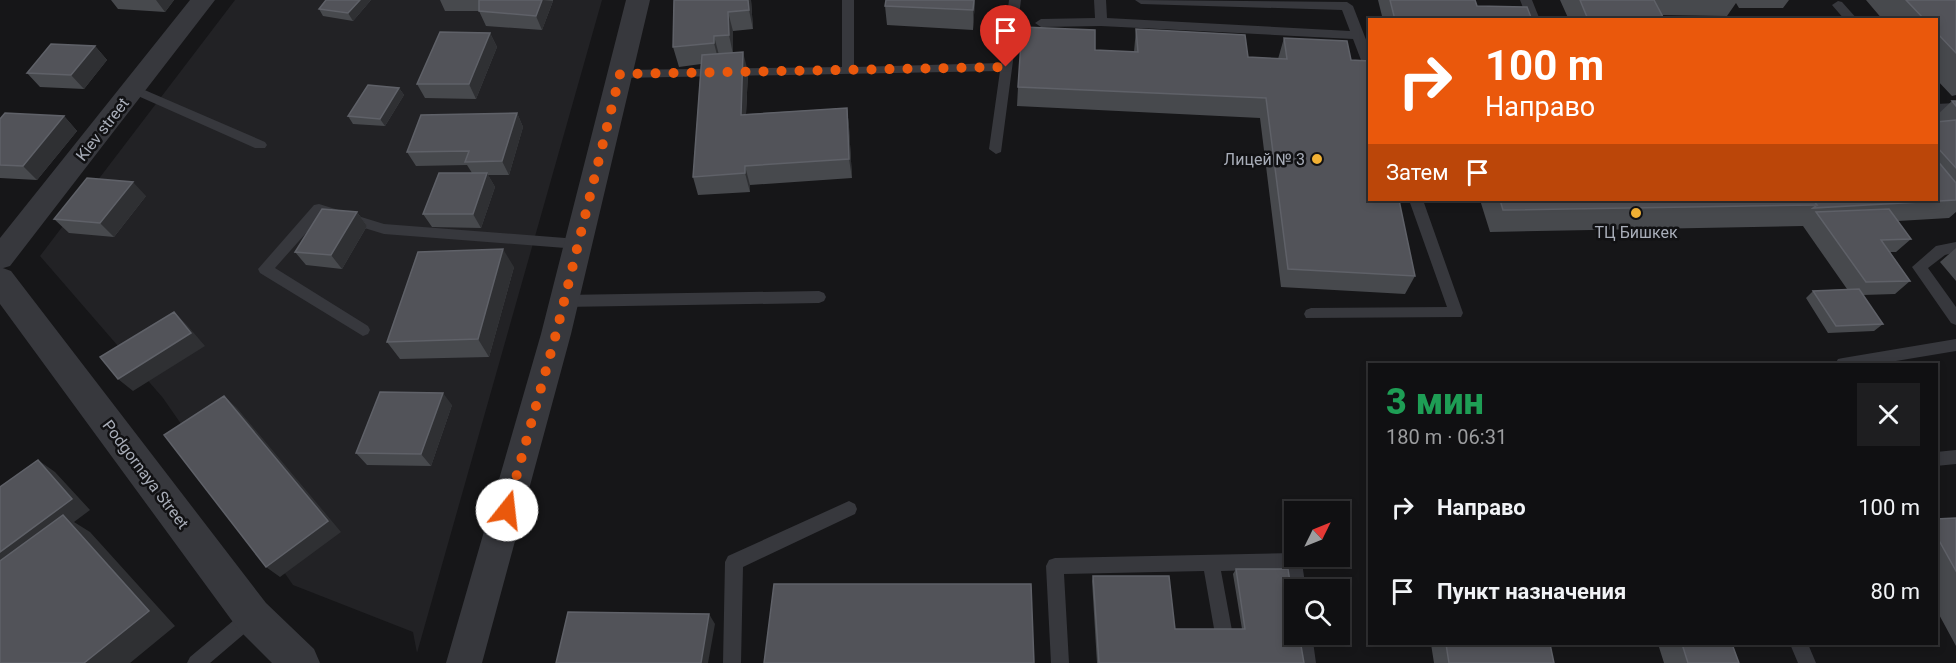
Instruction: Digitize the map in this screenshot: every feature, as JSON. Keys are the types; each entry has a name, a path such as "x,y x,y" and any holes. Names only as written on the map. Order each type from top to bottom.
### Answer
{"street":[{"name":"Kiev street","path":"0,258 203,0"},
{"path":"464,663 578,244 638,0"},
{"name":"Podgornaya Street","path":"0,279 252,616 300,663"}],"lane":[{"path":"848,0 848,70"},
{"path":"996,149 1015,0"},
{"path":"1100,0 1101,22"},
{"path":"1141,0 1347,6 1368,62"},
{"path":"1526,0 1533,18"},
{"path":"1838,5 1850,18"},
{"path":"1041,23 1101,22 1358,35"},
{"path":"620,74 1006,67"},
{"path":"133,89 260,145"},
{"path":"1938,108 1956,107"},
{"path":"1311,314 1456,313 1416,201"},
{"path":"363,330 266,269 319,209 384,229 578,244"},
{"path":"1956,247 1941,250 1919,267 1956,319"},
{"path":"563,301 819,297"},
{"path":"1849,363 1956,345"},
{"path":"1938,459 1956,457"},
{"path":"732,663 734,562 849,509"},
{"path":"1060,663 1055,566 1294,561 1296,579"},
{"path":"1211,563 1229,663"},
{"path":"1135,564 1137,586"},
{"path":"196,663 252,616"},
{"path":"1305,645 1307,663"},
{"path":"1799,645 1807,663"}],"shaded area":[{"path":"235,0 602,0 417,653 413,632 293,585 163,398 40,256"}],"building":[{"path":"326,0 360,0 348,13 319,9"},
{"path":"479,0 542,0 536,16 479,11"},
{"path":"674,0 748,0 749,10 728,12 729,35 714,36 714,43 673,47"},
{"path":"886,0 974,0 973,10 885,6"},
{"path":"1390,0 1475,0 1477,6 1527,7 1531,18 1394,18"},
{"path":"1580,0 1654,0 1663,18 1626,18 1587,17"},
{"path":"1906,0 1956,0 1956,53 1938,34 1938,18 1923,18"},
{"name":"Лицей № 3","path":"1022,27 1095,30 1095,50 1138,52 1136,29 1245,35 1248,57 1287,59 1284,38 1347,41 1351,60 1368,61 1368,201 1399,201 1415,276 1288,269 1266,98 1018,87"},
{"path":"440,32 490,33 469,84 417,84"},
{"path":"51,44 95,46 71,75 27,73"},
{"path":"743,52 741,115 847,108 849,159 745,166 745,173 693,177 702,55"},
{"path":"368,85 399,88 380,119 348,116"},
{"path":"5,113 64,116 23,166 0,165 0,119"},
{"path":"517,113 502,161 465,162 469,151 407,152 421,115"},
{"path":"1956,120 1956,168 1938,148 1938,122"},
{"path":"1938,161 1956,183 1956,200 1813,208 1817,205 1814,201 1938,201"},
{"path":"439,173 487,173 473,214 423,214"},
{"path":"87,178 133,182 100,223 54,219"},
{"path":"1500,201 1814,201 1817,205 1503,210"},
{"path":"322,209 357,212 331,255 295,252"},
{"path":"1889,209 1911,239 1881,240 1910,281 1866,282 1816,212"},
{"path":"503,249 478,339 387,342 418,252"},
{"path":"1859,289 1883,324 1836,326 1813,291"},
{"path":"174,312 191,333 118,379 100,357"},
{"path":"380,392 443,393 421,454 356,453"},
{"path":"224,396 328,521 266,567 164,435"},
{"path":"38,460 72,499 0,552 0,487"},
{"path":"63,515 149,611 84,663 0,663 0,561"},
{"path":"1956,518 1956,571 1938,539 1938,519"},
{"path":"1236,569 1288,569 1290,579 1284,579 1284,645 1301,645 1304,663 1099,663 1093,576 1169,576 1175,629 1245,629"},
{"path":"774,584 1031,584 1034,663 764,663"},
{"path":"568,612 709,614 701,663 556,663"},
{"path":"1446,645 1550,645 1554,663 1449,663"},
{"path":"1682,645 1732,645 1739,663 1688,663"}],"place":[{"name":"Лицей № 3","path":"1317,159"},
{"name":"ТЦ Бишкек","path":"1636,213"}],"route":[{"path":"507,510 556,334 620,74 1006,67"}]}
